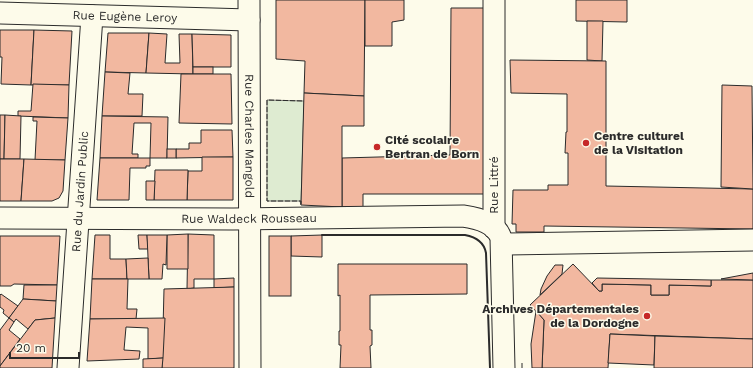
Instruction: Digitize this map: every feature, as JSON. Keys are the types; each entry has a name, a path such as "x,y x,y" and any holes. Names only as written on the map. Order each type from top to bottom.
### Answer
{"street":[{"name":"Rue Littré","path":"494,0 498,236 504,368"},
{"name":"Rue Eugène Leroy","path":"0,13 92,16 249,10"},
{"name":"Rue Charles Mangold","path":"249,10 250,368"},
{"name":"Rue du Jardin Public","path":"68,368 92,16"},
{"name":"Rue Waldeck Rousseau","path":"0,218 463,216 475,217 487,222 498,236"},
{"path":"498,236 753,240"}],"green space":[{"path":"267,100 304,101 301,205 300,201 267,201"}],"building":[{"path":"276,0 365,0 364,96 304,93 305,61 276,59"},
{"path":"365,0 404,0 404,20 392,22 392,46 365,46"},
{"path":"576,0 627,0 627,22 576,21"},
{"path":"451,8 485,8 487,194 363,194 363,207 342,207 342,158 450,155"},
{"path":"587,21 603,21 602,61 587,60"},
{"path":"0,30 34,30 31,85 1,84 2,57 0,57"},
{"path":"34,30 72,31 69,85 31,85"},
{"path":"108,33 149,33 146,73 105,72"},
{"path":"149,33 167,34 165,63 180,63 179,34 192,34 193,74 146,73"},
{"path":"192,34 231,35 231,67 193,67"},
{"name":"Centre culturel de la Visitation","path":"510,60 606,61 606,186 753,189 753,229 544,226 544,232 516,232 516,224 512,224 513,190 548,190 548,185 568,185 568,153 565,153 567,132 567,94 511,93"},
{"path":"193,67 213,67 213,74 193,74"},
{"path":"105,72 130,73 128,94 143,94 142,116 102,116"},
{"path":"181,74 231,74 232,124 179,123"},
{"path":"33,84 69,85 68,118 18,116 18,111 31,111"},
{"path":"722,85 752,86 753,189 721,187"},
{"path":"304,93 364,96 364,126 342,126 342,207 301,205"},
{"path":"0,115 5,115 4,159 0,159"},
{"path":"5,115 21,116 20,159 4,159"},
{"path":"102,116 168,117 167,158 150,158 151,123 134,123 132,154 138,154 138,158 100,158"},
{"path":"33,117 68,118 65,160 35,160 37,121 33,121"},
{"path":"201,130 232,130 233,157 176,158 176,149 189,149 189,143 201,143"},
{"path":"167,149 176,149 176,158 167,158"},
{"path":"202,157 233,157 233,200 187,200 188,171 202,171"},
{"path":"100,158 150,158 150,166 146,166 146,168 130,168 129,200 97,200"},
{"path":"0,159 24,159 21,201 0,201"},
{"path":"24,159 65,160 63,191 59,198 52,201 21,201"},
{"path":"155,170 188,170 187,200 154,200"},
{"path":"146,181 155,181 154,200 146,200"},
{"path":"188,234 214,235 214,279 194,279 194,288 187,289"},
{"path":"188,234 188,269 167,269 167,235"},
{"path":"95,235 110,235 110,259 126,259 127,279 92,279"},
{"path":"138,235 147,235 148,249 139,249"},
{"path":"147,235 167,235 166,265 163,264 162,279 149,279"},
{"path":"322,235 322,257 291,256 291,236"},
{"path":"0,236 60,236 57,285 14,284 11,286 0,286"},
{"path":"269,236 291,236 291,296 269,296"},
{"path":"148,258 149,279 127,279 126,259"},
{"path":"338,264 467,264 467,294 370,295 370,330 372,330 372,345 370,346 371,368 340,368 341,345 339,345 340,295 338,296"},
{"name":"Archives Départementales de la Dordogne","path":"573,264 599,291 602,291 602,284 651,285 651,295 669,295 669,285 711,286 711,280 753,280 753,339 610,334 608,368 542,368 544,320 530,305"},
{"path":"555,265 563,265 562,274 540,295 547,276"},
{"path":"753,273 753,280 721,279"},
{"path":"234,278 234,287 214,288 214,279"},
{"path":"597,278 711,280 711,286 669,285 669,295 651,295 651,285 602,284 602,291 599,291 592,283"},
{"path":"92,279 128,279 127,309 137,309 136,319 90,319"},
{"path":"24,285 57,285 56,301 23,299"},
{"path":"234,287 234,368 162,368 164,289"},
{"path":"1,294 18,306 9,318 3,313 4,310 0,307"},
{"path":"23,299 56,301 55,318 35,320 28,329 16,319 14,322 9,318"},
{"path":"536,311 544,320 542,368 532,368 531,344"},
{"path":"9,318 14,322 9,330 20,339 0,366 0,330"},
{"path":"55,318 52,368 0,368 35,320"},
{"path":"165,318 163,358 148,359 148,328 126,327 124,350 140,351 139,359 87,361 90,319"},
{"path":"610,334 655,336 654,365 608,363"},
{"path":"655,336 753,339 753,368 654,368"},
{"path":"163,358 162,368 143,368 143,359"}],"fence":[{"path":"301,204 301,201 267,201 267,100 304,101"},
{"path":"522,363 522,368"}],"wall":[{"path":"322,235 465,235 473,237 479,241 486,253 490,368"}],"place":[{"name":"Centre culturel de la Visitation","path":"586,143"},
{"name":"Cité scolaire Bertran de Born","path":"377,147"},
{"name":"Archives Départementales de la Dordogne","path":"647,316"}]}
